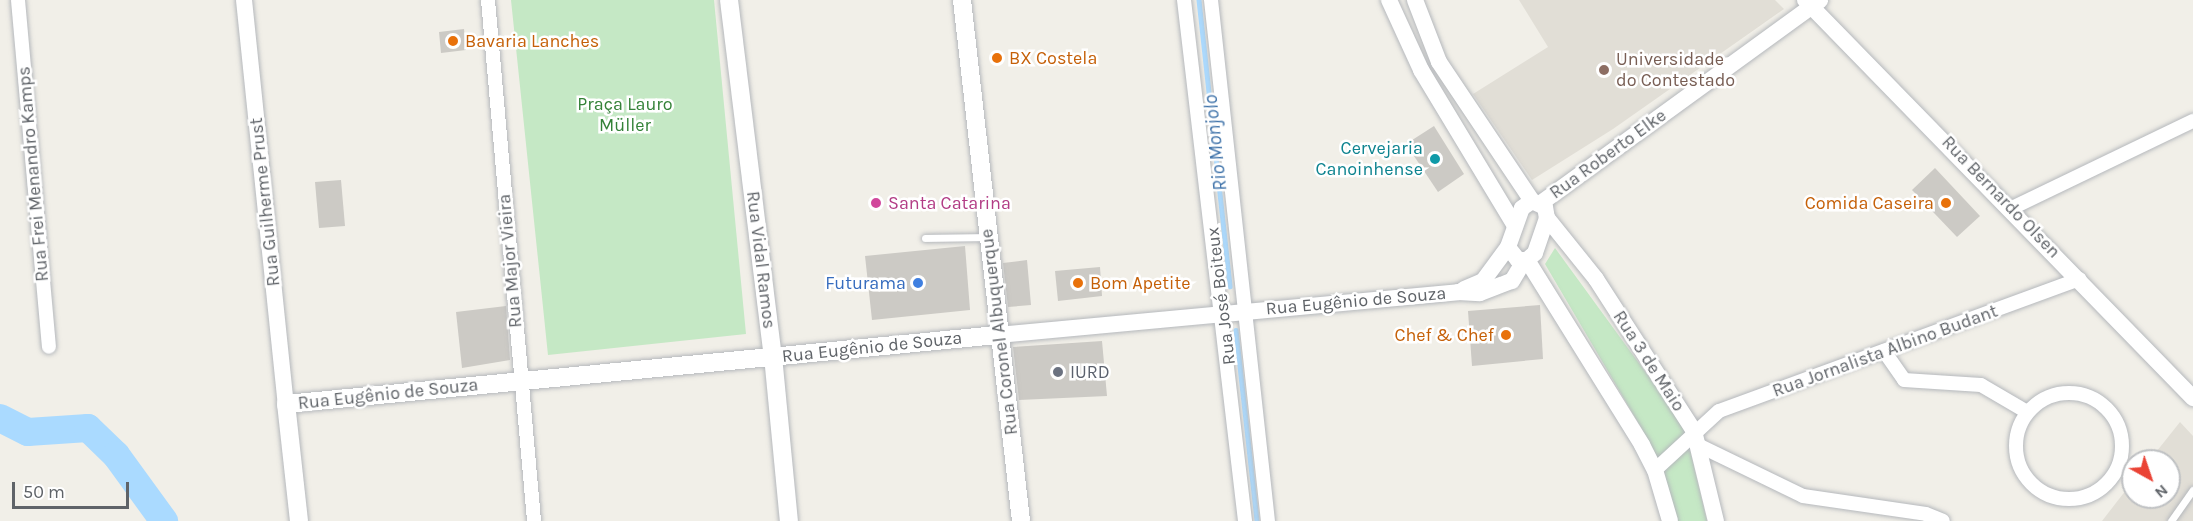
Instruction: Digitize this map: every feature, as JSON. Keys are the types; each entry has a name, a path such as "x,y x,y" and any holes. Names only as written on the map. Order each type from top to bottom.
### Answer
{"main road":[{"name":"Rua Vidal Ramos","path":"729,0 773,356 789,521"},
{"name":"Rua Coronel Albuquerque","path":"962,0 998,334 1022,521"},
{"name":"Rua Eugênio de Souza","path":"286,404 998,334"},
{"path":"286,404 299,521"}],"street":[{"name":"Rua Frei Menandro Kamps","path":"18,0 49,347"},
{"name":"Rua Guilherme Prust","path":"244,0 286,404"},
{"name":"Rua Major Vieira","path":"488,0 534,521"},
{"name":"Rua José Boiteux","path":"1184,0 1223,313 1245,521"},
{"name":"Rua José Boiteux","path":"1211,0 1268,521"},
{"name":"Rua 3 de Maio","path":"1415,0 1439,62 1494,146 1596,279 1697,439 1716,521"},
{"path":"1392,1 1421,70 1515,226"},
{"name":"Rua Roberto Elke","path":"1515,226 1522,208 1540,207 1812,2"},
{"name":"Rua Bernardo Olsen","path":"1812,2 2193,398"},
{"path":"2012,208 2193,121"},
{"path":"1474,160 1494,146"},
{"name":"Rua Eugênio de Souza","path":"998,334 1245,310 1495,290 1512,281 1526,260 1535,253 1540,207"},
{"name":"Rua Eugênio de Souza","path":"1458,292 1483,281 1508,247 1515,226"},
{"path":"1508,247 1512,256 1526,260 1655,470 1670,521"},
{"name":"Rua Jornalista Albino Budant","path":"1655,470 1697,439 1719,411 2080,279"},
{"path":"1884,351 1904,380 1981,386 2027,412"},
{"path":"2066,392 2088,395 2106,408 2119,426 2122,448 2117,470 2103,487 2083,497 2061,499 2040,491 2024,475 2016,455 2017,432 2027,412 2044,398 2066,392"},
{"path":"1697,439 1803,496 1926,514 1943,521"}],"lane":[{"path":"924,238 987,237"},
{"path":"2171,521 2193,490"}],"shaded area":[{"name":"Universidade do Contestado","path":"1519,0 1775,0 1784,9 1613,129 1532,180 1473,94 1548,47"},
{"path":"2180,422 2193,436 2193,521 2102,521 2121,496 2121,509 2181,509 2181,449 2159,449"}],"green space":[{"name":"Praça Lauro Müller","path":"511,0 714,0 746,334 548,355"},
{"path":"1555,248 1684,425 1707,521 1677,521 1643,431 1545,264"}],"building":[{"name":"Bavaria Lanches","path":"464,29 466,50 441,53 439,32"},
{"name":"Cervejaria Canoinhense","path":"1434,126 1464,174 1438,192 1406,144"},
{"name":"Comida Caseira","path":"1935,168 1980,216 1957,237 1912,190"},
{"path":"341,180 345,226 319,228 315,182"},
{"name":"Futurama","path":"965,246 970,310 872,320 865,256"},
{"path":"1027,260 1031,305 1008,307 1003,263"},
{"name":"Bom Apetite","path":"1100,267 1102,296 1058,301 1055,271"},
{"name":"Chef & Chef","path":"1540,305 1543,359 1472,366 1468,311"},
{"path":"506,306 510,360 462,368 456,312"},
{"name":"IURD","path":"1102,341 1107,396 1019,400 1013,347"}],"waterway":[{"name":"Rio Monjolo","path":"1199,0 1230,286"},
{"name":"Rio Monjolo","path":"1236,330 1257,521"},
{"path":"0,418 28,432 88,428 116,455 164,521"}],"place":[{"name":"Bavaria Lanches","path":"453,41"},
{"name":"BX Costela","path":"997,58"},
{"name":"Universidade do Contestado","path":"1604,70"},
{"name":"Cervejaria Canoinhense","path":"1435,159"},
{"name":"Santa Catarina","path":"876,203"},
{"name":"Comida Caseira","path":"1946,203"},
{"name":"Futurama","path":"918,283"},
{"name":"Bom Apetite","path":"1078,283"},
{"name":"Chef & Chef","path":"1506,335"},
{"name":"IURD","path":"1058,372"}]}
